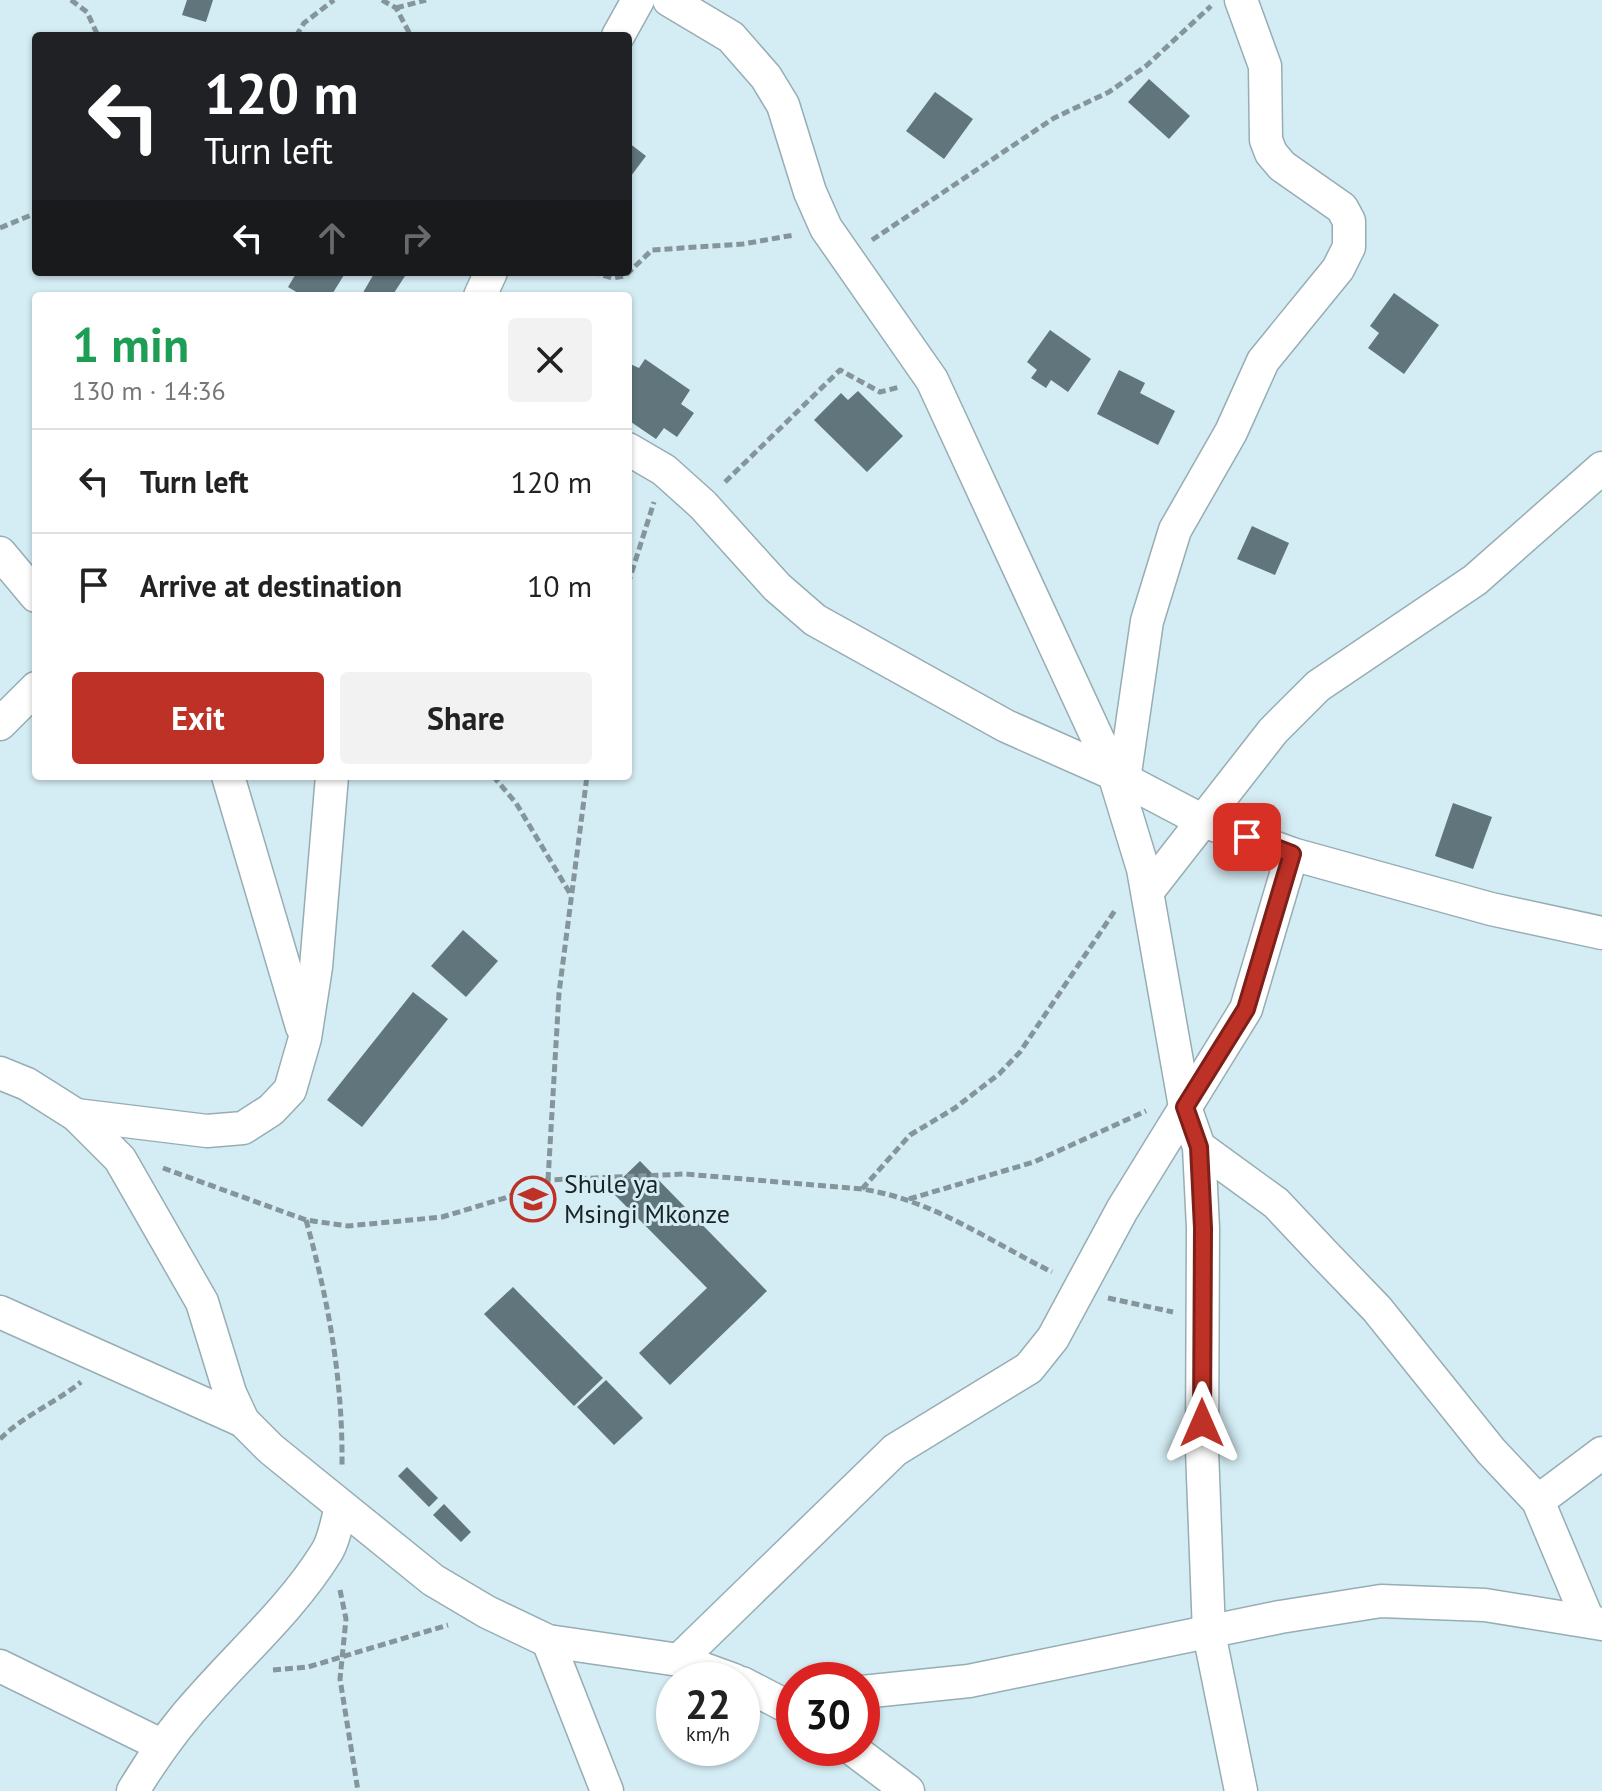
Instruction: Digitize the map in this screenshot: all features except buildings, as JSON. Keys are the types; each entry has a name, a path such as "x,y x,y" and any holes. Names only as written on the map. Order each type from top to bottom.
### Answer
{"street":[{"path":"620,32 638,0"},
{"path":"669,0 731,37 766,77 783,105 810,192 826,228 932,380 1119,777 1146,880 1185,1102 1199,1147 1202,1450 1209,1633 1241,1791"},
{"path":"1119,777 1147,621 1175,530 1231,432 1263,361 1338,269 1349,247 1349,221 1342,208 1282,166 1271,153 1266,140 1265,66 1241,0"},
{"path":"632,451 664,470 703,505 777,587 815,620 1006,726 1119,777 1201,820 1292,854 1476,905 1602,933"},
{"path":"1146,880 1201,820 1273,731 1318,686 1475,580 1602,468"},
{"path":"0,553 32,591"},
{"path":"0,724 32,692"},
{"path":"229,780 305,1038"},
{"path":"76,1115 207,1131 243,1128 271,1110 290,1090 305,1038 316,967 332,780"},
{"path":"679,1660 895,1450 1029,1368 1053,1338 1185,1102 1246,1009 1292,854"},
{"path":"0,1073 27,1084 76,1115 120,1159 202,1302 230,1393 243,1421"},
{"path":"1199,1147 1276,1203 1377,1309 1491,1451 1538,1501 1595,1622"},
{"path":"0,1312 243,1421 341,1507 433,1580 487,1612 548,1641 684,1662"},
{"path":"1538,1501 1602,1453"},
{"path":"133,1791 161,1745 266,1632 328,1551 341,1507"},
{"path":"880,1690 969,1681 1381,1601 1485,1605 1595,1622"},
{"path":"548,1641 607,1791"},
{"path":"0,1666 161,1745"},
{"path":"875,1766 908,1791"}],"path":[{"path":"71,0 87,12 96,32"},
{"path":"298,32 304,23 334,0"},
{"path":"382,0 396,8 409,32"},
{"path":"396,8 426,0"},
{"path":"845,259 1054,118 1109,92 1146,66 1187,24 1218,0"},
{"path":"0,228 32,215"},
{"path":"632,269 652,250 743,244 826,228"},
{"path":"703,505 840,370 880,392 932,380"},
{"path":"632,571 664,470"},
{"path":"496,780 516,803 571,896"},
{"path":"548,1180 559,993 586,780"},
{"path":"862,1189 910,1135 964,1102 1020,1052 1146,880"},
{"path":"909,1199 1034,1162 1116,1123 1185,1102"},
{"path":"120,1159 174,1171 306,1220 348,1226 397,1224 442,1217 505,1198 548,1180 685,1174 862,1189 909,1199 1116,1302 1201,1315"},
{"path":"306,1220 333,1326 340,1376 341,1507"},
{"path":"0,1439 10,1428 52,1405 106,1360"},
{"path":"328,1551 345,1607 346,1631 340,1679 358,1791"},
{"path":"231,1669 290,1670 341,1658 487,1612"}],"place":[{"name":"Shule ya Msingi Mkonze","path":"533,1199"}],"route":[{"path":"1202,1423 1203,1228 1199,1147 1185,1107 1231,1038 1246,1009 1292,854 1247,837"}]}
